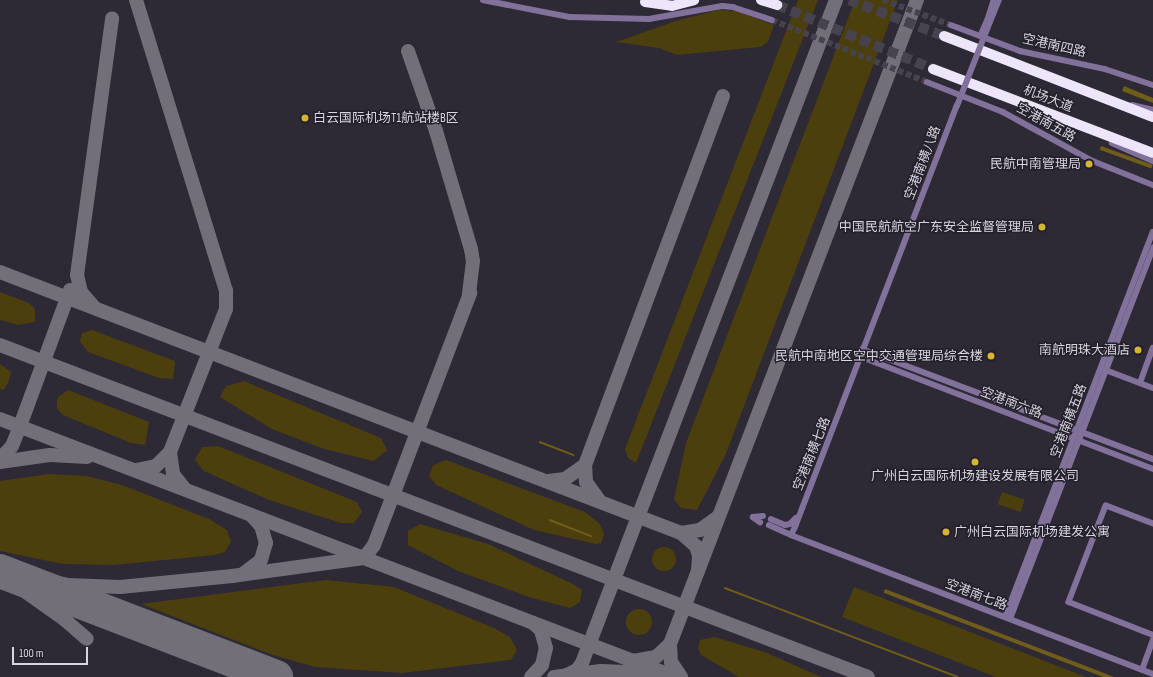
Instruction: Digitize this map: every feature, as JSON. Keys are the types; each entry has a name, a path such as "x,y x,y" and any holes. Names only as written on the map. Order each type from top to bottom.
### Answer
{"highway":[{"path":"642,1 672,6 694,0"},
{"path":"761,0 777,5"},
{"name":"机场大道","path":"944,36 1153,116"},
{"name":"机场大道","path":"934,69 1153,153"}],"street":[{"path":"483,0 570,17 629,20 676,15 696,10 733,7 772,20"},
{"path":"676,15 682,0"},
{"path":"687,0 696,10"},
{"name":"空港南横八路","path":"860,357 988,21 994,0"},
{"name":"空港南横八路","path":"988,21 999,0"},
{"name":"空港南四路","path":"951,25 1027,53 1111,70 1153,85"},
{"name":"空港南五路","path":"927,82 1003,112 1093,161 1153,185"},
{"path":"1115,102 1153,110"},
{"path":"1084,127 1102,138 1153,161"},
{"name":"空港南横五路","path":"1007,618 1103,369 1153,232"},
{"name":"空港南横五路","path":"1103,369 1153,248"},
{"path":"1140,383 1153,348"},
{"name":"空港南六路","path":"863,349 1153,460"},
{"name":"空港南六路","path":"860,357 1153,469"},
{"name":"空港南横七路","path":"771,519 785,525 794,522 860,357"},
{"name":"空港南横七路","path":"791,535 860,357"},
{"path":"1103,369 1153,388"},
{"path":"1153,524 1106,506 1069,602 1153,635"},
{"path":"760,522 753,517 762,516"},
{"path":"769,525 791,535"},
{"name":"空港南七路","path":"791,535 1153,674"},
{"path":"1142,670 1153,640"}],"shaded area":[{"path":"798,0 818,0 636,463 628,458 625,449"},
{"path":"855,0 898,0 725,456 697,510 681,508 674,499 686,443"},
{"path":"719,10 737,11 774,25 768,42 760,47 677,55 659,48 616,42 679,20"},
{"path":"1124,86 1153,98 1153,103 1122,91"},
{"path":"1101,146 1153,165 1151,169 1100,150"},
{"path":"0,292 29,303 35,309 35,322 18,325 0,320"},
{"path":"92,330 175,361 173,379 159,378 88,352 80,342 82,333"},
{"path":"0,364 11,372 9,381 4,390 0,389"},
{"path":"244,381 381,438 387,450 374,461 324,449 272,429 220,397 226,386"},
{"path":"68,390 149,422 145,445 131,443 63,415 57,409 57,398"},
{"path":"218,446 357,502 362,512 354,523 341,523 269,500 204,471 195,460 202,447"},
{"path":"446,460 585,512 600,524 604,534 601,543 596,544 534,530 436,485 429,476 433,465"},
{"path":"49,474 86,476 122,485 209,519 227,530 231,542 225,552 215,555 114,565 63,564 0,551 0,481"},
{"path":"1002,492 1025,500 1020,512 998,504"},
{"path":"420,524 488,544 573,584 582,590 580,602 570,608 529,597 458,571 408,545 408,531"},
{"path":"664,547 673,550 676,559 673,568 664,571 655,568 652,559 655,550"},
{"path":"326,580 394,587 494,628 510,637 517,650 511,660 402,673 315,667 273,655 141,604"},
{"path":"854,587 1086,677 996,677 842,617"},
{"path":"885,589 1114,677 1103,677 884,593"},
{"path":"639,609 648,613 652,622 648,631 639,635 630,631 626,622 630,613"},
{"path":"715,637 767,653 821,677 739,677 701,655 698,648 700,640"}],"waterway":[{"path":"540,442 574,455"},
{"path":"550,520 591,536"},
{"path":"725,588 958,677"}],"taxiway":[{"path":"136,0 226,291 226,309 170,452 173,474 184,488"},
{"path":"567,675 577,670 582,663 836,0"},
{"path":"633,661 656,657 670,644 917,0"},
{"path":"94,307 81,292 77,275 112,18"},
{"path":"408,51 436,131 471,249 473,261 469,295"},
{"path":"599,500 586,482 585,465 723,96"},
{"path":"0,272 681,533 696,546 699,556 698,571"},
{"path":"0,459 12,446 70,290"},
{"path":"0,571 68,585 120,587 232,576 364,558 374,545 470,293"},
{"path":"0,345 868,677"},
{"path":"0,419 675,677"},
{"path":"136,470 156,466 170,452"},
{"path":"0,462 50,455 87,457"},
{"path":"548,481 565,479 585,465"},
{"path":"244,573 261,560 266,543 261,526 252,516"},
{"path":"681,533 700,530 718,517"},
{"path":"2,575 64,619 87,639"},
{"path":"531,677 542,665 546,648 541,630 533,623"},
{"path":"670,644 671,662 681,677"},
{"path":"554,677 601,671 650,673"}],"runway":[{"path":"0,571 276,677"}],"tunnel":[{"path":"849,0 944,36"},
{"path":"883,0 951,25"},
{"path":"777,5 933,69"},
{"path":"772,20 927,82"}],"place":[{"name":"白云国际机场T1航站楼B区","path":"305,118"},
{"name":"民航中南管理局","path":"1089,164"},
{"name":"中国民航航空广东安全监督管理局","path":"1042,227"},
{"name":"南航明珠大酒店","path":"1138,350"},
{"name":"民航中南地区空中交通管理局综合楼","path":"991,356"},
{"name":"广州白云国际机场建设发展有限公司","path":"975,462"},
{"name":"广州白云国际机场建发公寓","path":"946,532"}]}
